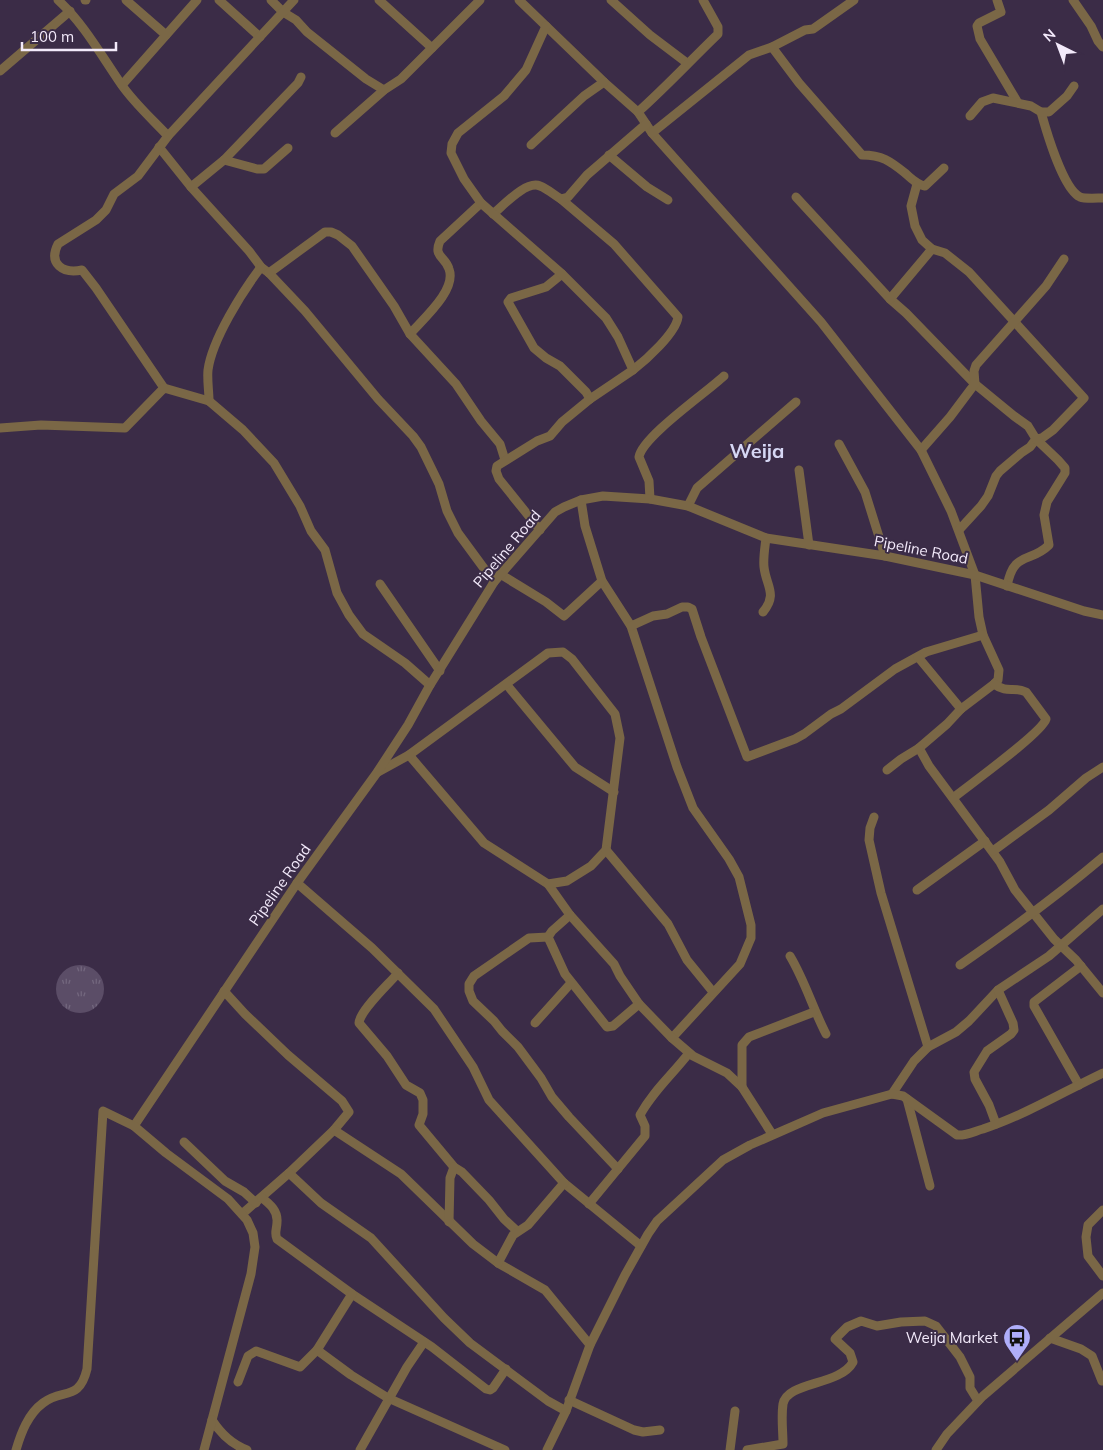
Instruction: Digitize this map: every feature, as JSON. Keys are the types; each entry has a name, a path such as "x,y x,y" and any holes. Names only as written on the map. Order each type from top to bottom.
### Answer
{"street":[{"path":"58,0 70,10 122,85 168,136"},
{"path":"126,0 166,35"},
{"path":"122,85 196,0"},
{"path":"219,0 260,37"},
{"path":"271,0 283,12 296,20 307,32 366,79 384,90"},
{"path":"294,0 158,147 138,176 114,194 106,210 96,220 58,244 55,250 55,258 57,264 65,271 82,270 164,388 209,401 249,437 274,463 288,483 311,531 325,550 337,593 349,615 363,634 405,663 430,684"},
{"path":"379,0 432,48"},
{"path":"335,133 384,90 401,79 480,0"},
{"path":"519,0 638,112 652,133 820,322 921,450 959,530 975,575 979,617 984,635 999,670 998,680 961,709 919,748 887,770"},
{"path":"611,0 650,35 687,63"},
{"path":"638,112 665,88 687,63 718,34 718,27 703,0"},
{"path":"652,133 749,55 772,48 805,30 813,29 854,0"},
{"path":"997,0 1001,12 979,23 977,29 980,39 1018,103"},
{"path":"1073,0 1103,48"},
{"path":"0,71 70,10"},
{"path":"546,26 526,70 504,96 458,133 452,144 451,153 457,168 481,203 562,274 606,318 618,337 633,370"},
{"path":"772,48 799,84 862,155 876,155 886,158 917,184 925,186 944,168"},
{"path":"191,187 224,160 298,83 300,78"},
{"path":"532,145 584,96 604,82"},
{"path":"970,116 982,102 993,98 1031,106 1041,112 1049,112 1067,96 1074,86"},
{"path":"1041,112 1048,138 1063,175 1071,189 1080,197 1103,198"},
{"path":"561,199 568,198 581,181 646,124"},
{"path":"158,147 261,267 305,311 378,399 421,447 439,484 447,511 455,528 494,582"},
{"path":"224,160 257,169 264,169 288,148"},
{"path":"609,155 647,186 668,200"},
{"path":"917,184 911,206 915,226 922,240 932,249 945,253 969,272 1084,398 1053,430 1042,438 1036,439 1030,447 1021,452 1000,470 988,496 959,530"},
{"path":"493,214 517,193 531,186 541,186 561,199 614,244 678,317 678,322 662,343 633,370 590,399 562,422 550,436 537,441 497,466 496,471 499,479 540,530"},
{"path":"796,197 890,299 975,384 1028,426 1036,439 1065,468 1065,473 1047,502 1044,515 1049,545 1044,551 1022,559 1014,565 1009,572 1007,586"},
{"path":"410,334 449,286 451,274 449,266 439,254 437,248 440,241 481,203"},
{"path":"269,273 326,232 338,234 352,246 394,306 410,334 456,384 481,421 500,444 505,460"},
{"path":"890,299 932,249"},
{"path":"921,450 950,417 975,384 974,371 976,365 1046,286 1064,259"},
{"path":"209,401 208,372 216,341 253,277 261,267"},
{"path":"562,274 546,287 511,298 508,302 534,348 560,366 586,392 590,399"},
{"path":"650,499 649,481 639,456 641,449 663,426 724,376"},
{"path":"0,428 41,425 125,428 164,388"},
{"path":"688,506 697,488 796,402"},
{"path":"839,444 865,492 886,556"},
{"path":"799,470 809,545"},
{"name":"Pipeline Road","path":"134,1126 297,883 376,774 408,725 430,684 440,671 494,582 555,512 564,507 582,500 604,496 650,499 688,506 766,538 886,556 975,575 1084,611 1103,615"},
{"path":"582,500 585,526 602,581 631,626 677,767 693,808 729,859 739,877 751,925 751,938 740,964 672,1038"},
{"path":"763,612 771,598 764,566 766,538"},
{"path":"500,574 546,602 564,616 602,581"},
{"path":"380,584 440,671"},
{"path":"631,626 653,616 667,614 682,608 692,608 746,756 795,739 841,709 895,669 918,657 932,650 984,635"},
{"path":"376,774 410,755 548,653 563,652 572,659 615,714 620,738 606,850 591,866 567,881 548,884"},
{"path":"918,657 961,709"},
{"path":"952,798 1028,739 1045,722 1046,719 1026,692 1016,689 1002,690 994,684"},
{"path":"507,685 575,766 614,792"},
{"path":"919,748 929,766 993,851 1015,890 1054,939 1081,966 1103,994"},
{"path":"410,755 484,843 548,884 570,915 614,964 639,1004 672,1038 689,1053 727,1073 742,1087 772,1134"},
{"path":"993,851 1049,810 1086,778 1103,767"},
{"path":"874,816 869,840 881,893 928,1046"},
{"path":"916,890 985,841"},
{"path":"606,850 668,924 687,960 713,992"},
{"path":"960,965 1034,913 1103,857"},
{"path":"297,883 372,948 439,1015 473,1067 489,1100 564,1183 641,1246"},
{"path":"892,1094 914,1061 928,1046 948,1037 969,1022 998,990 1049,956 1103,909"},
{"path":"548,937 570,915"},
{"path":"548,937 534,937 522,942 474,976 470,981 469,991 473,1001 494,1020 518,1047 541,1078 552,1097 618,1169"},
{"path":"548,937 565,974 607,1027 613,1026 639,1004"},
{"path":"790,956 800,973 814,1012 826,1034"},
{"path":"1079,1085 1034,1006 1034,1002 1081,966"},
{"path":"398,973 364,1011 358,1023 387,1056 406,1084 420,1093 423,1100 423,1114 419,1125 454,1167 462,1172 517,1232"},
{"path":"535,1023 571,983"},
{"path":"996,1124 989,1105 975,1079 974,1072 987,1051 1014,1030 1013,1023 998,990"},
{"path":"224,991 288,1055 342,1101 349,1112 334,1130 289,1173 242,1214"},
{"path":"742,1087 742,1045 744,1040 814,1012"},
{"path":"589,1204 646,1136 645,1126 640,1116 647,1102 662,1082 689,1053"},
{"path":"547,1450 566,1411 590,1345 641,1246 657,1221 723,1160 772,1134 823,1113 892,1094 907,1099 957,1135 967,1134 996,1124 1103,1073"},
{"path":"907,1099 930,1186"},
{"path":"16,1450 22,1430 35,1411 44,1402 70,1394 78,1389 84,1381 87,1369 103,1111 134,1126 166,1153 228,1199 249,1224 254,1241 251,1274 204,1450"},
{"path":"334,1130 401,1174 449,1222 498,1263 545,1290 590,1345"},
{"path":"184,1142 225,1181 270,1204 278,1221 275,1235 277,1239 352,1294 424,1342 488,1390 493,1388 506,1369"},
{"path":"449,1222 450,1178 454,1167"},
{"path":"289,1173 321,1203 371,1238 444,1318 470,1343 548,1402 566,1411"},
{"path":"498,1263 510,1239 528,1225 564,1183"},
{"path":"1103,1210 1088,1225 1086,1237 1088,1256 1103,1276"},
{"path":"238,1382 248,1356 256,1350 300,1367 317,1350 352,1294"},
{"path":"936,1450 947,1434 978,1401 1050,1338 1102,1296"},
{"path":"747,1450 782,1444 783,1403 791,1392 828,1380 849,1369 853,1362 850,1353 835,1339 847,1327 861,1321 877,1326 925,1321 936,1326 960,1357 970,1377 970,1388 978,1401"},
{"path":"1050,1338 1081,1349 1092,1356 1102,1380"},
{"path":"360,1450 388,1398 424,1342"},
{"path":"317,1350 351,1375 388,1398 505,1450"},
{"path":"569,1400 634,1430 643,1432 660,1430"},
{"path":"730,1450 735,1410"},
{"path":"212,1420 229,1441 242,1449"}],"green space":[{"path":"80,965 89,967 97,972 102,980 104,989 102,998 97,1006 89,1011 80,1013 71,1011 63,1006 58,998 56,989 58,980 63,972 71,967"}],"place":[{"name":"Weija Market","path":"1017,1362"}],"district":[{"name":"Weija","path":"757,451"}]}
